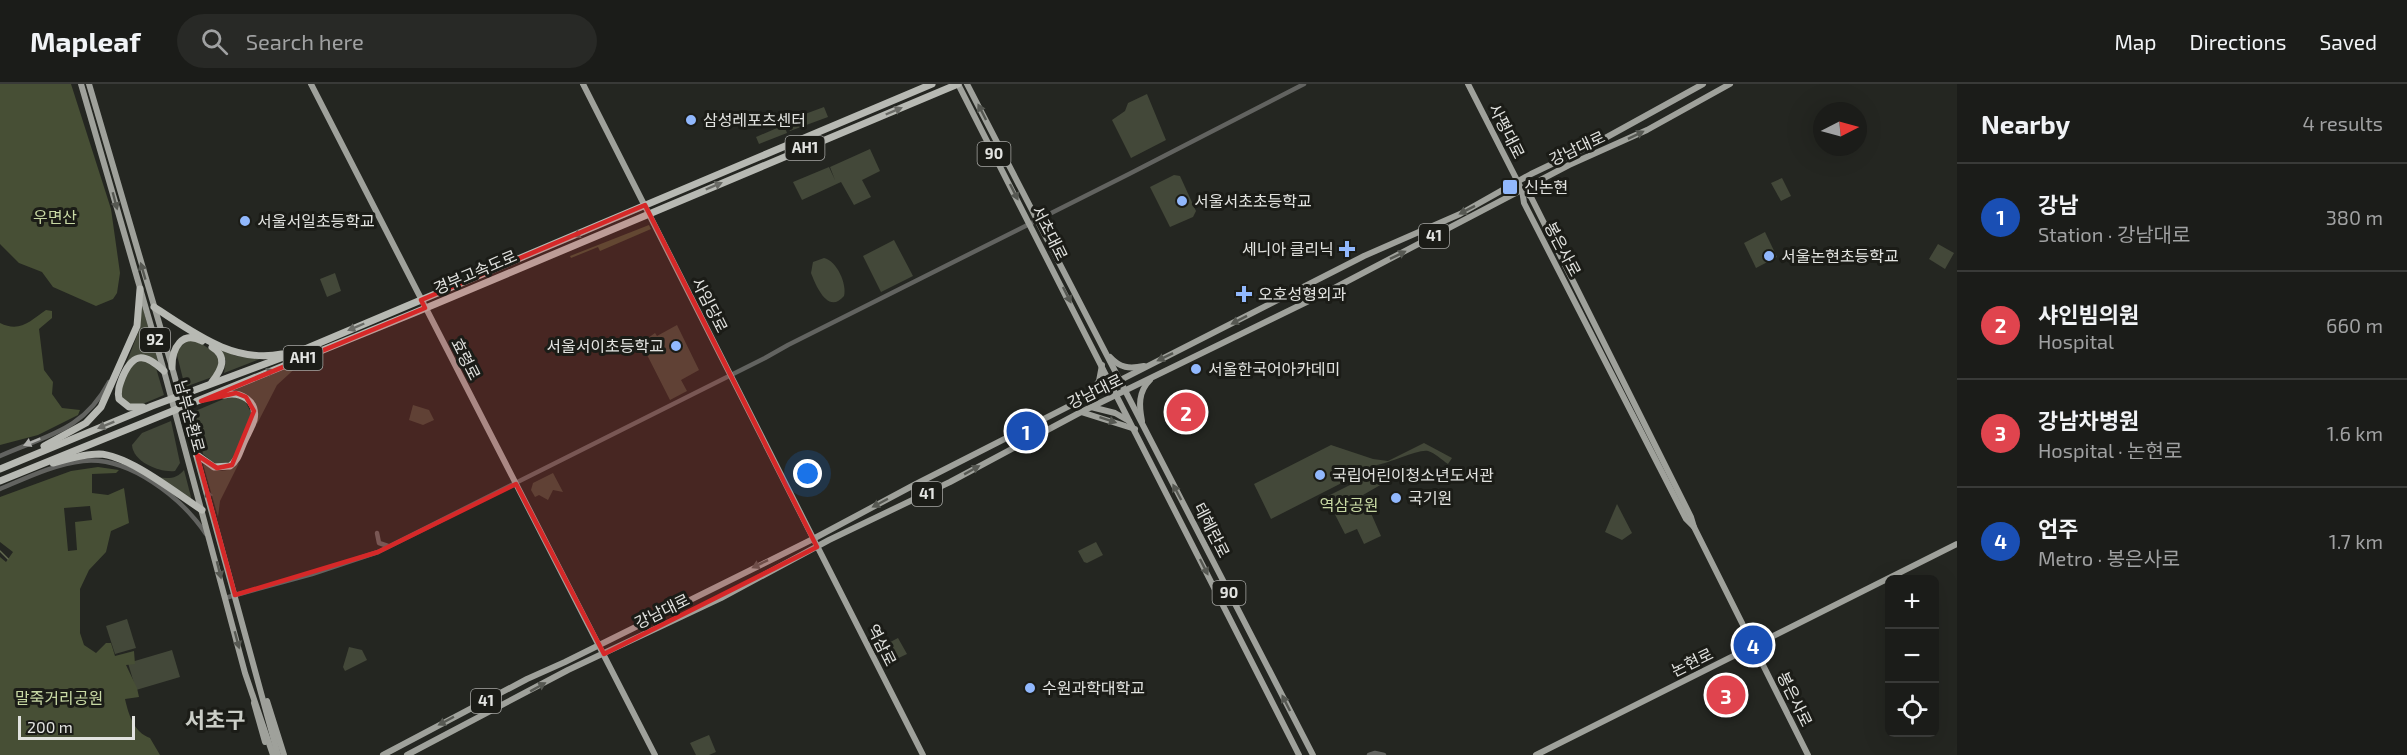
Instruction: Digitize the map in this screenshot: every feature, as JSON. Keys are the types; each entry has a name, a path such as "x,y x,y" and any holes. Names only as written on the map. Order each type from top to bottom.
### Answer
{"highway":[{"name":"경부고속도로","path":"0,469 152,406 305,349 932,84"},
{"name":"경부고속도로","path":"0,480 201,401 414,313 958,84"},
{"path":"12,464 81,427 97,413 109,394 137,326 140,289"},
{"path":"154,307 221,347 244,355 263,357 305,349"},
{"path":"172,367 173,353 177,344 188,338 198,339 222,357 222,368 212,384"},
{"path":"152,406 134,408 125,406 118,397 119,386 129,363 136,358 149,359 164,371"},
{"path":"197,455 216,468 232,465 254,417 250,403 239,393 230,393 201,401"},
{"path":"16,474 82,455 110,455 136,467 202,510"}],"main road":[{"name":"남부순환로","path":"81,84 211,540 257,717 272,755"},
{"name":"남부순환로","path":"89,84 197,455 278,755"},
{"name":"효령로","path":"311,84 655,755"},
{"name":"사임당로","path":"584,84 813,539"},
{"name":"서초대로","path":"958,84 1117,394"},
{"name":"서초대로","path":"967,84 1119,381"},
{"name":"사평대로","path":"1468,84 1522,190"},
{"name":"강남대로","path":"383,755 527,679 813,539 914,485 1364,256 1460,214 1703,84"},
{"name":"강남대로","path":"407,755 568,670 721,598 817,547 930,492 1091,407 1321,296 1522,190 1647,130 1730,84"},
{"name":"봉은사로","path":"1522,190 1524,202 1686,519 1694,527 1808,755"},
{"path":"1105,353 1125,368 1148,366"},
{"path":"1087,397 1100,381 1102,364"},
{"path":"1145,431 1140,399 1146,384 1152,378"},
{"name":"테헤란로","path":"1119,381 1313,755"},
{"name":"테헤란로","path":"1117,394 1299,755"},
{"path":"1124,408 1125,404 1129,404 1136,418 1139,419"},
{"path":"1091,407 1115,413 1133,426"},
{"path":"1082,412 1133,426"},
{"name":"역삼로","path":"813,539 923,755"},
{"name":"논현로","path":"1536,755 1957,544"},
{"path":"258,679 284,755"}],"street":[{"path":"225,598 312,574 390,546 1304,84"},
{"path":"0,456 85,416 98,402 137,326"},
{"path":"0,489 66,464 85,461 112,463 131,470 158,486 195,517 211,540"},
{"path":"376,533 379,543 390,546"},
{"path":"1370,755 1374,753 1384,755"}],"highlighted area":[{"path":"645,205 817,547 604,654 516,484 378,552 235,595 197,455 217,468 232,465 254,411 246,397 236,393 201,401 425,308 421,300"}],"green space":[{"name":"우면산","path":"0,84 71,84 111,209 120,273 117,293 113,299 96,306 53,287 42,272 19,263 0,244"},
{"path":"1147,94 1166,140 1131,158 1112,120 1125,111 1128,103"},
{"path":"824,107 828,117 790,131 786,121"},
{"path":"784,125 787,133 759,144 756,137"},
{"path":"870,149 880,171 862,180 871,197 854,205 841,182 802,200 793,182 829,167 835,180 830,167"},
{"path":"1174,175 1180,176 1196,211 1193,217 1170,227 1150,187"},
{"path":"1782,178 1791,196 1781,201 1771,183"},
{"path":"649,225 651,229 600,251 598,247 571,258 570,256"},
{"path":"1765,232 1777,257 1756,268 1744,243"},
{"path":"894,240 913,276 881,292 863,256"},
{"path":"1938,244 1954,253 1945,269 1929,259"},
{"path":"824,258 837,268 844,285 844,296 838,301 833,302 823,297 811,273 813,262"},
{"path":"335,273 341,291 327,297 320,279"},
{"path":"142,305 158,361 141,357 126,364 140,328"},
{"path":"46,310 52,311 52,318 39,329 44,370 53,382 52,394 62,408 80,410 78,415 38,435 0,445 0,323 13,327 19,326 30,322"},
{"path":"677,325 699,370 681,380 687,391 670,400 641,343 655,333 657,336"},
{"path":"188,340 207,347 221,361 215,376 185,387 176,351"},
{"path":"219,348 236,356 260,359 224,373 226,360"},
{"path":"145,360 156,368 164,395 138,406 127,404 120,396 124,379 134,364"},
{"path":"301,363 277,385 257,424 257,412 235,389"},
{"path":"233,395 244,399 253,416 233,462 216,465 203,454 193,412"},
{"path":"413,405 429,410 434,420 423,425 409,420"},
{"path":"171,421 180,463 175,471 162,470 148,465 137,457 132,445 142,433"},
{"path":"1424,443 1452,458 1448,464 1428,451 1411,454 1377,465 1271,519 1254,484 1331,445 1373,459 1388,461"},
{"path":"239,463 220,501 218,517 203,464 221,471 230,469"},
{"name":"말죽거리공원","path":"98,467 119,470 116,473 92,474 92,493 108,495 124,488 129,523 111,531 106,552 89,570 80,589 80,633 84,645 96,653 106,643 111,643 115,656 134,651 135,664 126,665 139,697 125,699 136,728 150,738 160,755 0,755 0,557 6,562 13,552 0,542 0,497 71,471","holes":["90,506 92,520 75,522 77,550 68,551 64,508"]},
{"path":"184,470 191,499 157,477 172,478"},
{"path":"553,473 563,492 553,490 548,500 539,495 535,497 531,490 533,483"},
{"name":"역삼공원","path":"1387,475 1389,480 1363,495 1381,536 1364,544 1357,529 1345,534 1326,497 1364,478"},
{"path":"1617,504 1632,533 1622,540 1605,532"},
{"path":"1096,542 1103,555 1087,563 1084,562 1078,551"},
{"path":"127,619 136,648 115,654 106,626"},
{"path":"898,638 907,654 884,665 877,649"},
{"path":"349,647 362,650 367,660 345,671 343,667"},
{"path":"172,650 180,677 136,690 128,663"},
{"path":"709,735 716,752 709,755 696,755 690,743"}],"waterway":[{"path":"0,551 8,559"}],"place":[{"name":"삼성레포츠센터","path":"691,120"},
{"name":"신논현","path":"1510,187"},
{"name":"서울서초초등학교","path":"1182,201"},
{"name":"서울서일초등학교","path":"245,221"},
{"name":"세니아 클리닉","path":"1347,249"},
{"name":"서울논현초등학교","path":"1769,256"},
{"name":"오호성형외과","path":"1244,294"},
{"name":"서울서이초등학교","path":"676,346"},
{"name":"서울한국어아카데미","path":"1196,369"},
{"name":"샤인빔의원","path":"1186,412"},
{"name":"강남","path":"1026,431"},
{"name":"국립어린이청소년도서관","path":"1320,475"},
{"name":"국기원","path":"1396,498"},
{"name":"언주","path":"1753,645"},
{"name":"수원과학대학교","path":"1030,688"},
{"name":"강남차병원","path":"1726,695"}],"district":[{"name":"서초구","path":"215,720"}]}
